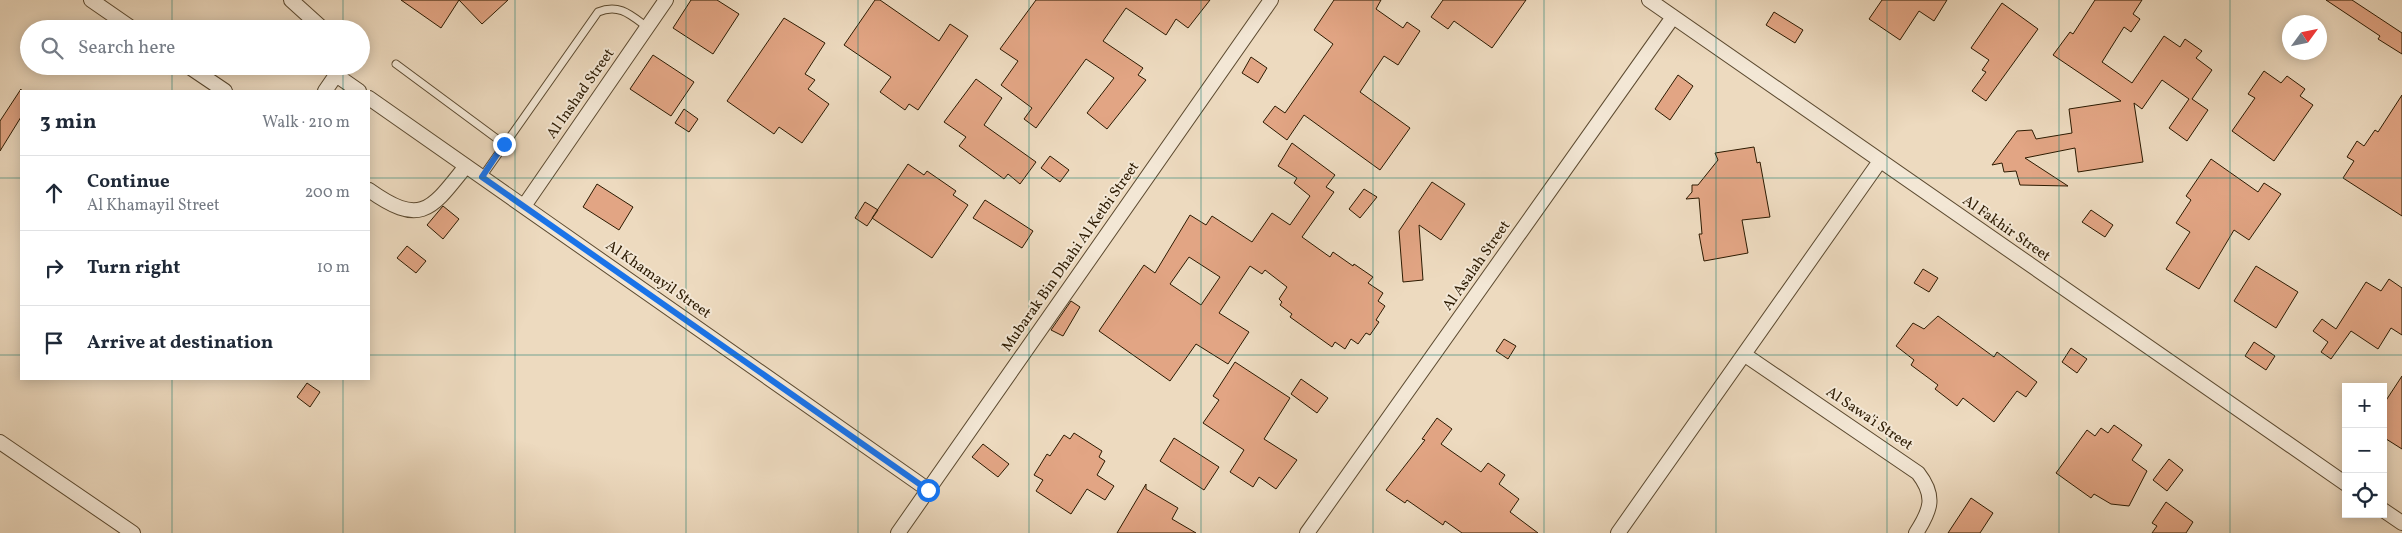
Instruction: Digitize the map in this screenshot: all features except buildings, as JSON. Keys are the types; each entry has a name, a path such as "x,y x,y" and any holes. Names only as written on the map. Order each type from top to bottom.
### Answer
{"street":[{"path":"91,0 121,20"},
{"name":"Al Inshad Street","path":"524,206 666,0"},
{"name":"Mubarak Bin Dhahi Al Ketbi Street","path":"898,533 1271,0"},
{"name":"Al Fakhir Street","path":"1649,0 2342,481"},
{"path":"297,2 314,20"},
{"name":"Al Asalah Street","path":"1307,533 1673,17"},
{"path":"201,75 224,90"},
{"path":"326,90 334,75"},
{"path":"341,75 358,90"},
{"name":"Al Khamayil Street","path":"370,99 928,490"},
{"path":"1618,533 1880,161"},
{"path":"370,191 398,208 412,211 426,208 438,201 466,166"},
{"name":"Al Sawa'i Street","path":"1745,355 1918,473 1926,483 1930,495 1930,507 1916,533"},
{"path":"0,442 133,533"},
{"path":"2387,513 2402,523"}],"lane":[{"path":"482,177 598,12 615,8 623,10 647,27"},
{"path":"396,64 504,144"}],"route":[{"path":"504,144 482,177 928,490"}]}
